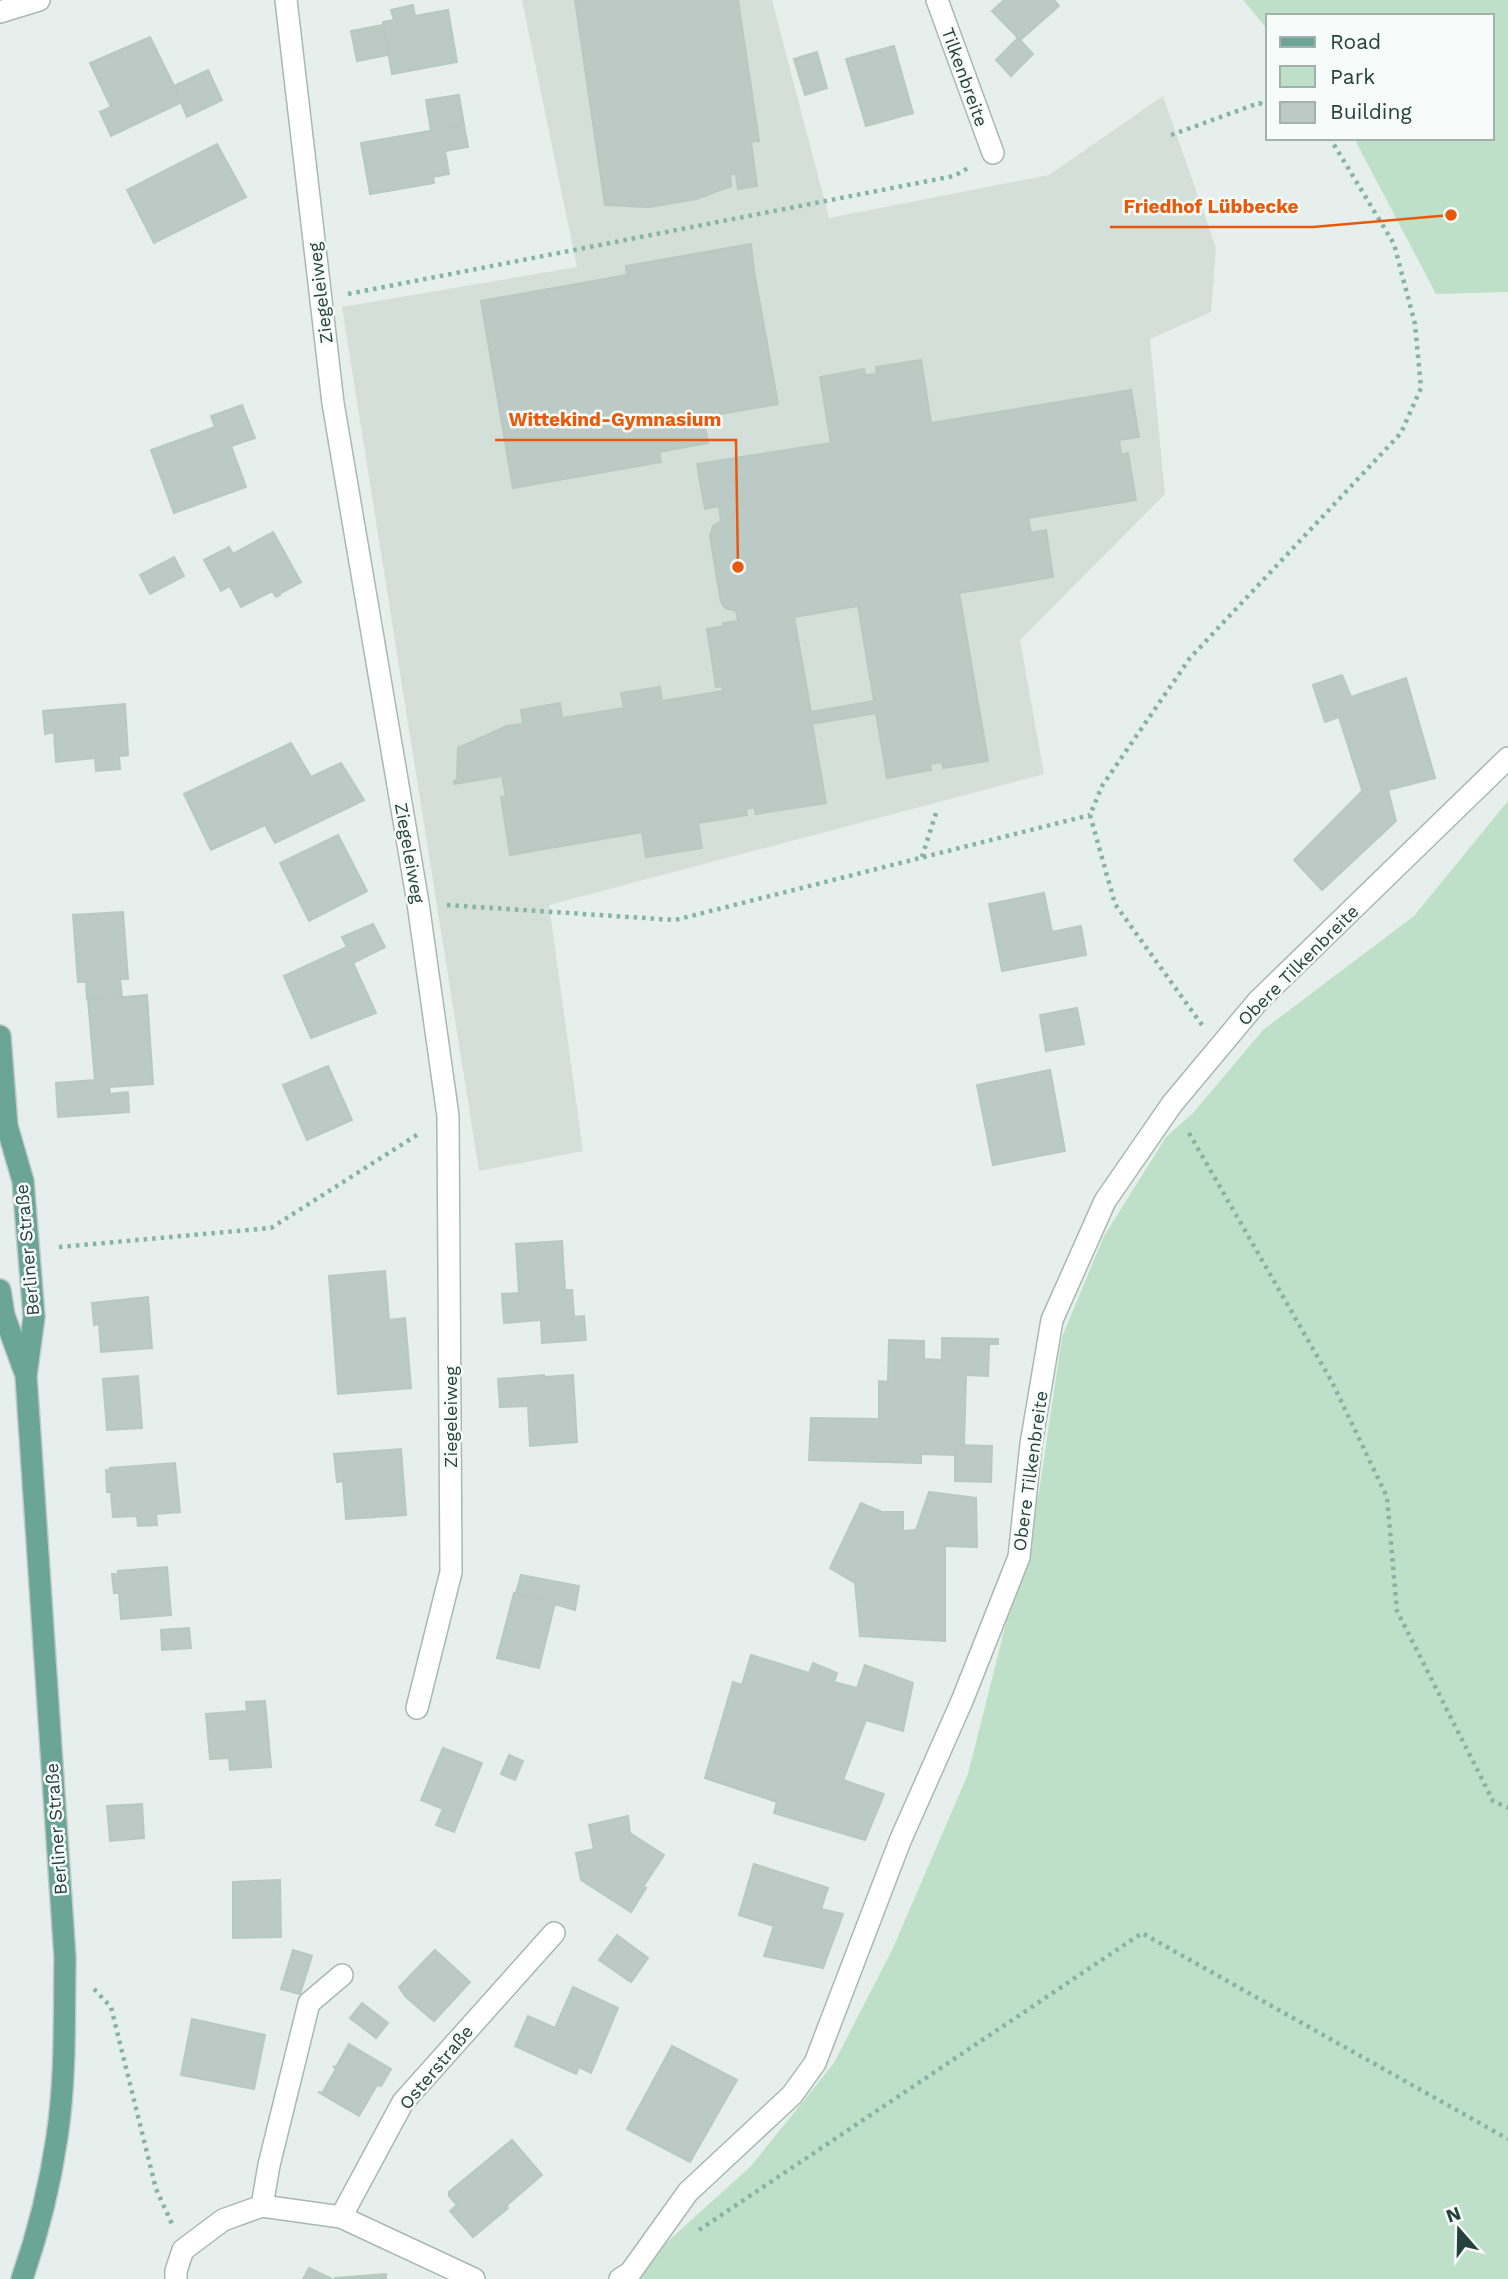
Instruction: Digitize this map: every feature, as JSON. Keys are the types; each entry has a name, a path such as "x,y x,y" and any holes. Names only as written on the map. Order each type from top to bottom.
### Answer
{"main road":[{"name":"Berliner Straße","path":"0,1035 3,1126 0,1150"},
{"name":"Berliner Straße","path":"3,1126 23,1181 34,1317 26,1376 65,1958 64,2050 57,2136 43,2210 22,2279"},
{"name":"Berliner Straße","path":"0,1290 4,1315 26,1376"}],"street":[{"path":"0,12 39,0"},
{"name":"Ziegeleiweg","path":"286,0 333,403 418,903 447,1116 450,1573 417,1708"},
{"name":"Tilkenbreite","path":"937,0 993,153"},
{"name":"Obere Tilkenbreite","path":"620,2279 630,2273 688,2192 792,2095 815,2063 900,1841 962,1701 1019,1557 1031,1444 1052,1320 1105,1201 1172,1104 1258,1001 1508,758"},
{"name":"Osterstraße","path":"341,2217 402,2102 554,1933"},
{"path":"262,2206 269,2165 309,2003 342,1975"},
{"path":"176,2279 183,2250 223,2220 262,2206 341,2217 474,2279"}],"path":[{"path":"1171,135 1259,103 1266,106"},
{"path":"1218,1049 1115,904 1090,815 1102,786 1190,658 1401,433 1421,388 1415,324 1394,244 1332,140"},
{"path":"320,300 954,176 993,153"},
{"path":"922,857 937,810"},
{"path":"418,903 675,920 1090,815"},
{"path":"1172,1104 1332,1382 1387,1497 1397,1611 1493,1801 1508,1808"},
{"path":"93,1244 271,1228 447,1116"},
{"path":"696,2233 1142,1933 1508,2139"},
{"path":"65,1958 111,2007 156,2189 183,2250"}],"shaded area":[{"path":"522,0 772,0 829,218 1049,175 1163,96 1216,248 1211,312 1150,339 1165,494 1020,640 1044,774 549,905 583,1151 479,1171 342,307 577,267"}],"green space":[{"path":"1243,0 1508,0 1508,292 1436,294 1355,140 1494,140 1494,14 1266,14 1266,28"},
{"path":"1508,801 1508,2279 617,2279 644,2263 751,2166 834,2063 893,1948 968,1774 1039,1492 1062,1337 1104,1236 1166,1137 1193,1113 1263,1030 1414,916"}],"building":[{"path":"575,0 738,0 759,141 751,142 757,186 738,189 736,174 730,174 731,186 696,199 649,207 605,205"},
{"path":"1004,0 1054,0 1059,6 1020,40 992,11"},
{"path":"413,5 415,16 448,10 457,62 392,74 383,22 394,20 391,10"},
{"path":"383,25 388,55 357,61 351,31"},
{"path":"150,37 182,102 111,136 100,112 111,107 90,63"},
{"path":"1018,38 1033,54 1011,76 996,60"},
{"path":"894,46 913,113 866,126 846,59"},
{"path":"817,52 827,88 805,95 794,59"},
{"path":"208,70 222,100 187,117 174,86"},
{"path":"459,95 464,125 431,131 426,100"},
{"path":"464,125 468,147 445,151 449,174 433,177 434,183 370,194 361,143"},
{"path":"217,144 246,197 154,243 127,190"},
{"path":"751,244 778,404 703,417 708,443 659,452 661,462 513,488 481,301 627,275 626,266"},
{"path":"921,360 931,423 1131,390 1139,437 1119,440 1121,455 1128,453 1136,500 1028,518 1031,533 1046,530 1053,577 959,593 988,761 943,768 942,762 930,764 931,770 887,778 876,713 812,724 826,803 756,814 754,807 746,809 747,815 698,823 702,848 646,857 642,832 510,855 501,797 506,797 502,776 454,784 457,780 458,748 507,726 523,724 521,710 560,703 562,718 624,708 621,693 660,687 662,701 723,691 722,686 716,687 707,629 738,621 736,611 725,608 721,602 710,536 713,526 721,521 719,506 705,509 697,464 831,443 820,377 864,369 865,375 877,374 876,367","holes":["858,606 874,701 811,712 794,617"]},
{"path":"242,405 255,438 231,446 246,487 174,513 151,450 215,427 211,416"},
{"path":"273,532 301,582 276,597 272,591 241,607 230,586 221,591 204,560 229,547 233,554"},
{"path":"174,557 184,576 150,594 140,575"},
{"path":"1342,675 1351,697 1406,678 1435,778 1364,796 1339,717 1325,722 1313,685"},
{"path":"125,704 128,755 119,756 120,769 96,771 95,758 56,762 54,732 45,734 43,711"},
{"path":"291,743 311,777 341,763 364,800 275,843 265,825 211,850 184,794"},
{"path":"1363,790 1364,796 1388,790 1396,821 1322,890 1294,860"},
{"path":"338,835 367,891 309,921 280,863"},
{"path":"1044,893 1052,932 1081,926 1086,955 1002,971 989,904"},
{"path":"123,912 128,979 120,979 122,997 87,999 86,982 78,982 73,915"},
{"path":"373,924 385,947 353,963 376,1013 311,1038 284,976 347,947 342,937"},
{"path":"147,995 153,1084 109,1087 110,1094 128,1092 129,1112 58,1117 56,1083 95,1080 88,1000"},
{"path":"1077,1008 1084,1044 1046,1051 1040,1015"},
{"path":"328,1066 352,1120 307,1140 283,1085"},
{"path":"1050,1070 1065,1151 993,1165 977,1085"},
{"path":"562,1241 565,1290 572,1290 574,1317 584,1316 586,1340 542,1343 541,1320 504,1323 502,1294 519,1293 516,1244"},
{"path":"385,1271 389,1320 405,1318 411,1388 338,1394 329,1276"},
{"path":"148,1297 152,1348 101,1352 99,1324 94,1325 92,1303"},
{"path":"942,1338 998,1339 998,1344 989,1344 988,1376 966,1375 964,1445 955,1445 955,1455 921,1454 921,1463 809,1460 811,1418 879,1419 879,1381 888,1382 889,1340 924,1341 924,1359 942,1360"},
{"path":"573,1375 577,1442 530,1446 528,1406 500,1407 498,1379"},
{"path":"138,1376 142,1428 107,1430 103,1379"},
{"path":"955,1445 992,1446 991,1482 955,1481"},
{"path":"401,1449 406,1515 346,1519 343,1481 337,1482 334,1454"},
{"path":"175,1463 180,1512 156,1514 157,1525 138,1526 137,1516 113,1517 111,1492 107,1492 106,1470"},
{"path":"929,1492 976,1498 977,1547 945,1546 945,1641 860,1636 855,1583 830,1568 861,1503 882,1512 903,1512 903,1531 916,1530"},
{"path":"167,1567 171,1615 121,1619 119,1593 114,1593 112,1574 118,1574 118,1571"},
{"path":"521,1575 579,1586 575,1610 516,1593"},
{"path":"514,1593 555,1603 539,1668 497,1658"},
{"path":"189,1628 191,1648 162,1650 161,1630"},
{"path":"751,1655 809,1673 813,1663 837,1673 834,1682 857,1688 865,1665 913,1683 903,1731 866,1720 843,1780 884,1794 865,1840 774,1813 777,1802 705,1778 733,1682 742,1685"},
{"path":"265,1701 271,1767 230,1770 229,1758 210,1759 206,1714 247,1711 246,1702"},
{"path":"443,1748 482,1763 454,1832 436,1825 443,1809 421,1800"},
{"path":"509,1755 523,1761 515,1780 501,1774"},
{"path":"142,1804 144,1838 110,1841 107,1806"},
{"path":"628,1816 630,1833 664,1855 643,1887 646,1888 631,1912 581,1880 576,1853 594,1849 589,1825"},
{"path":"754,1864 828,1888 821,1909 843,1914 823,1968 764,1956 774,1926 739,1915"},
{"path":"280,1880 281,1937 233,1938 233,1882"},
{"path":"617,1935 648,1958 631,1982 599,1960"},
{"path":"293,1950 312,1956 300,1994 281,1989"},
{"path":"435,1950 470,1982 434,2021 406,1997 399,1987"},
{"path":"573,1987 618,2008 591,2073 579,2067 576,2074 515,2046 528,2016 555,2028"},
{"path":"362,2003 388,2023 376,2038 350,2018"},
{"path":"192,2019 265,2035 254,2089 181,2075"},
{"path":"349,2044 391,2069 381,2086 377,2085 359,2116 318,2092 322,2093 336,2069 333,2066 336,2067"},
{"path":"672,2046 737,2080 690,2162 627,2129"},
{"path":"512,2140 542,2175 473,2237 450,2211 457,2205 449,2192"},
{"path":"309,2268 332,2279 303,2279"},
{"path":"386,2274 386,2279 335,2279 335,2278"}],"place":[{"name":"Friedhof Lübbecke","path":"1451,215"},
{"name":"Wittekind-Gymnasium","path":"738,567"}]}
